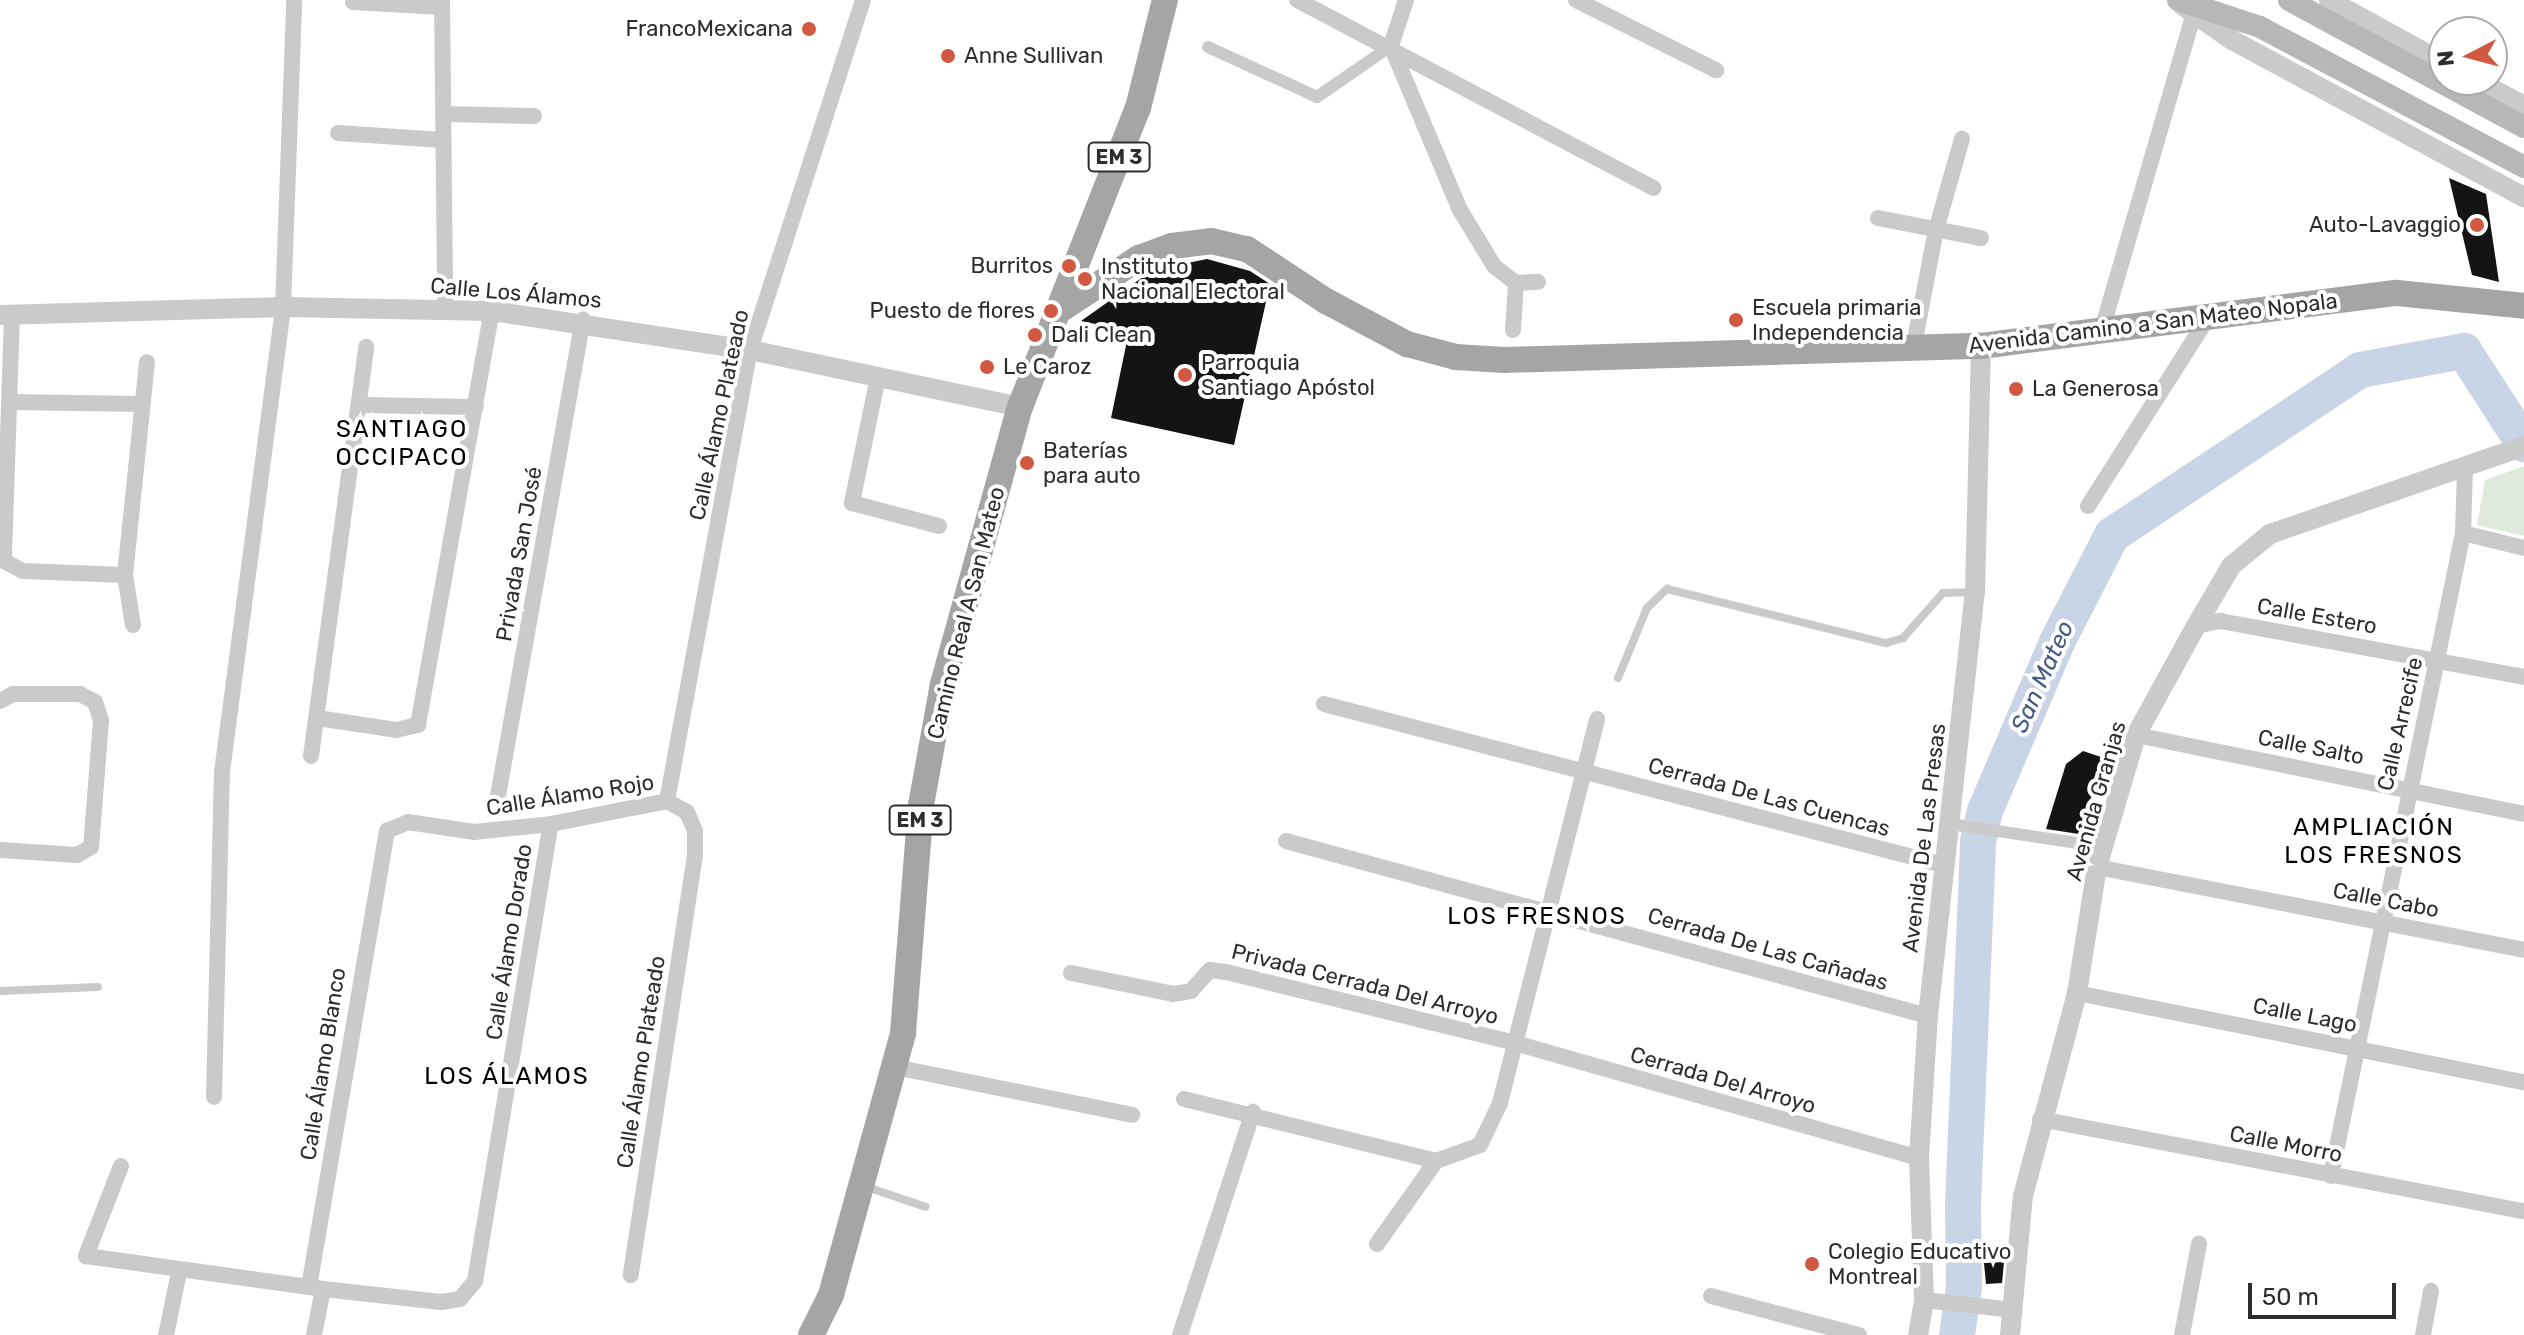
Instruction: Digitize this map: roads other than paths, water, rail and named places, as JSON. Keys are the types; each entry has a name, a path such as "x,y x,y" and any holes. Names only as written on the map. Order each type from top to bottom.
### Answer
{"main road":[{"name":"Camino Real A San Mateo","path":"811,1335 831,1295 903,1033 921,805 943,684 1020,407 1138,108 1165,0"},
{"path":"2289,0 2524,127"},
{"path":"2182,4 2260,27 2524,167"},
{"name":"Avenida Camino a San Mateo Nopala","path":"1060,310 1139,258 1172,246 1211,241 1247,249 1326,301 1407,344 1456,357 1504,360 1914,345 1981,346 2397,293 2524,306"}],"street":[{"path":"214,1097 222,772 283,307 294,0"},
{"name":"Calle Álamo Plateado","path":"667,801 750,350 863,0"},
{"path":"1297,0 1391,46 1653,188"},
{"path":"1208,47 1317,97 1391,46 1406,0"},
{"path":"1576,0 1716,70"},
{"path":"2329,0 2352,4 2428,53"},
{"path":"353,2 442,3 445,309"},
{"path":"2101,333 2182,4 2232,40 2524,197"},
{"path":"1391,46 1460,210 1494,266 1516,283 1538,282"},
{"path":"2506,96 2524,106"},
{"path":"443,114 534,116"},
{"path":"338,133 443,140"},
{"path":"1914,345 1936,230 1962,139"},
{"path":"1878,218 1981,238"},
{"path":"1513,330 1516,283"},
{"name":"Calle Los Álamos","path":"6,315 283,307 492,311 583,320 750,350 1020,407"},
{"path":"317,718 396,730 418,725 492,311"},
{"path":"6,315 10,402 3,549 10,568 125,575"},
{"path":"2088,506 2207,319"},
{"name":"Privada San José","path":"498,796 583,320"},
{"name":"Avenida De Las Presas","path":"1918,1335 1933,1301 1919,1158 1928,1016 1944,865 1957,825 1975,592 1981,346"},
{"path":"311,756 366,347"},
{"path":"133,625 125,575 147,362"},
{"path":"878,377 852,503 939,526"},
{"path":"10,402 142,404"},
{"path":"359,405 476,407"},
{"name":"Avenida Granjas","path":"2010,1335 2004,1309 2023,1196 2040,1119 2077,993 2100,857 2136,735 2196,626 2231,566 2270,534 2465,469 2524,446"},
{"name":"Calle Arrecife","path":"2331,1176 2359,1048 2407,788 2463,533 2465,469"},
{"path":"2463,533 2524,548"},
{"name":"Calle Estero","path":"2196,626 2220,621 2524,677"},
{"path":"0,701 13,694 80,694 95,702 101,721 91,847 77,855 0,850"},
{"name":"Cerrada De Las Cuencas","path":"1324,704 1944,865"},
{"path":"1377,1244 1436,1161 1480,1145 1500,1103 1597,719"},
{"name":"Calle Salto","path":"2136,735 2524,814"},
{"name":"Calle Álamo Rojo","path":"380,848 396,823 474,832 551,824 667,801 687,812 695,831 695,855"},
{"name":"Calle Álamo Dorado","path":"316,1288 441,1302 460,1299 475,1281 551,824"},
{"path":"1957,825 1991,829 2100,857"},
{"name":"Cerrada De Las Cañadas","path":"1286,841 1550,910 1928,1016"},
{"name":"Calle Álamo Blanco","path":"314,1335 316,1288 380,848"},
{"name":"Calle Álamo Plateado","path":"631,1275 695,855"},
{"name":"Calle Cabo","path":"2100,857 2524,950"},
{"name":"Privada Cerrada Del Arroyo","path":"1071,973 1173,994 1191,991 1210,970 1226,972 1515,1043"},
{"name":"Calle Lago","path":"2077,993 2524,1082"},
{"name":"Cerrada Del Arroyo","path":"1515,1043 1919,1158"},
{"path":"895,1067 1132,1115"},
{"path":"1184,1099 1253,1112 1436,1161"},
{"path":"1180,1335 1253,1112"},
{"name":"Calle Morro","path":"2040,1119 2524,1211"},
{"path":"121,1166 86,1256 179,1272 316,1288"},
{"path":"2182,1335 2199,1244"},
{"path":"166,1335 179,1272"},
{"path":"2423,1335 2431,1291"},
{"path":"1711,1296 1859,1335"},
{"path":"1933,1301 2004,1309"}],"lane":[{"path":"1618,678 1647,608 1667,589 1886,643 1903,638 1943,593 1975,592"},
{"path":"0,991 98,987"},
{"path":"863,1186 926,1207"}],"waterway":[{"name":"San Mateo","path":"1957,1335 1964,1287 1963,1204 1978,841 1985,811 2057,642 2112,535 2360,370 2464,351 2524,444"}],"place":[{"name":"FrancoMexicana","path":"809,29"},
{"name":"Anne Sullivan","path":"948,56"},
{"name":"Auto-Lavaggio","path":"2477,225"},
{"name":"Burritos","path":"1069,266"},
{"name":"Instituto Nacional Electoral","path":"1085,279"},
{"name":"Puesto de flores","path":"1051,311"},
{"name":"Escuela primaria Independencia","path":"1736,320"},
{"name":"Dali Clean","path":"1035,335"},
{"name":"Le Caroz","path":"987,367"},
{"name":"Parroquia Santiago Apóstol","path":"1185,375"},
{"name":"La Generosa","path":"2016,389"},
{"name":"Baterías para auto","path":"1027,463"},
{"name":"Colegio Educativo Montreal","path":"1812,1264"}],"district":[{"name":"SANTIAGO OCCIPACO","path":"402,444"},
{"name":"AMPLIACIÓN LOS FRESNOS","path":"2374,842"},
{"name":"LOS FRESNOS","path":"1537,917"},
{"name":"LOS ÁLAMOS","path":"507,1077"}]}
